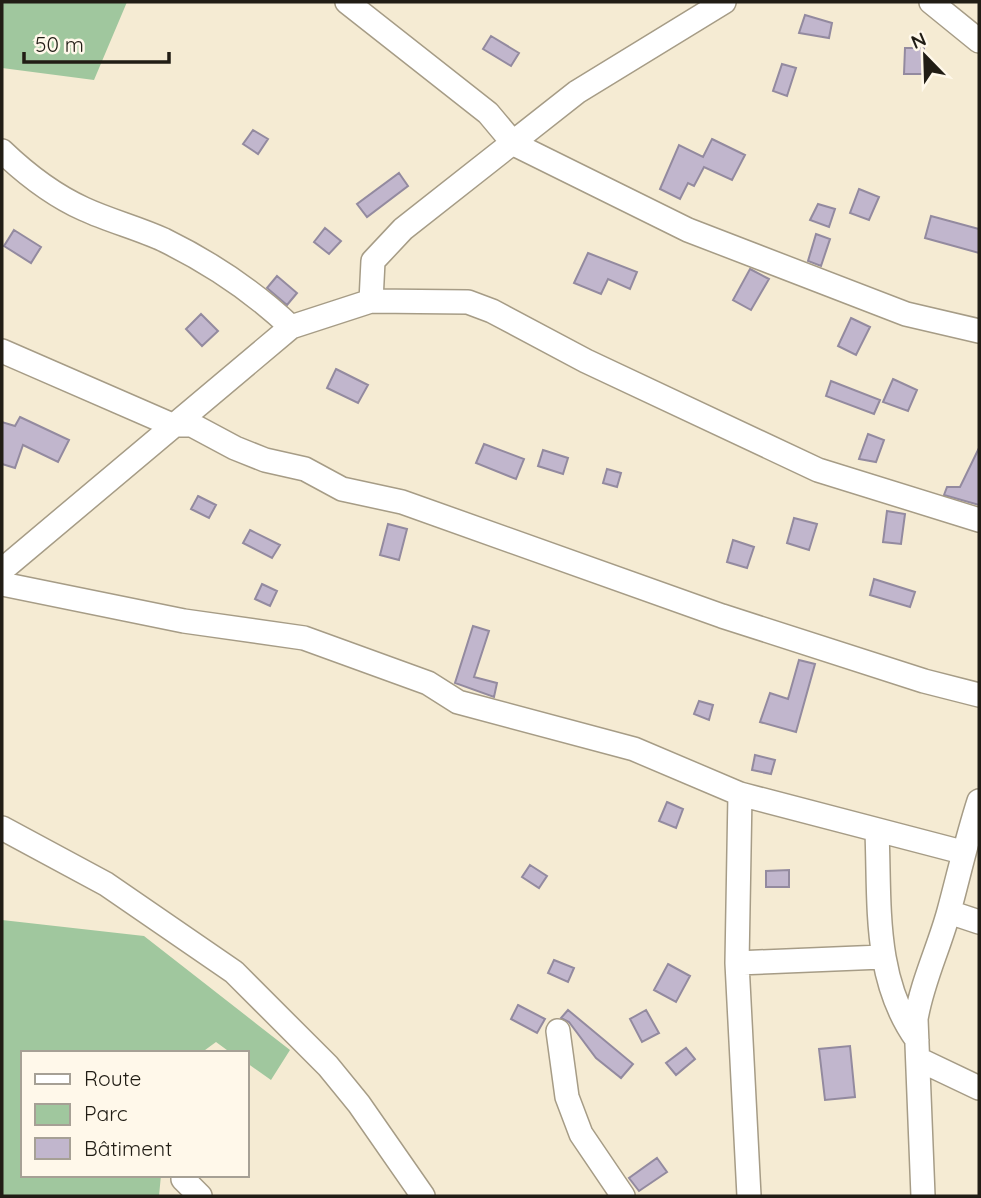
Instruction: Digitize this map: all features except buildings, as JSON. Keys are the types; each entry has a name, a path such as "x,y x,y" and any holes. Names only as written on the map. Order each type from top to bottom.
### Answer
{"street":[{"path":"346,2 488,113 514,144 700,235 906,314 979,331"},
{"path":"371,300 370,270 380,251 403,229 577,92 724,2"},
{"path":"932,2 979,41"},
{"path":"2,150 28,175 56,194 85,209 164,240 232,278 291,327"},
{"path":"2,570 291,327 371,300 468,302 492,310 586,361 818,470 979,520"},
{"path":"2,351 172,425 192,425 234,448 265,460 305,469 342,489 402,502 722,616 924,681 979,695"},
{"path":"2,584 184,621 304,638 428,683 458,702 634,749 740,794 877,832 962,852"},
{"path":"740,794 737,962 749,1196"},
{"path":"923,1196 919,999 949,912 962,852 979,802"},
{"path":"2,828 106,884 195,943 258,993 359,1104 423,1196"},
{"path":"877,832 882,957 901,1018 918,1049 979,1088"},
{"path":"949,912 979,922"},
{"path":"737,962 882,957"},
{"path":"558,1031 567,1097 581,1134 623,1196"},
{"path":"183,1179 200,1196"}],"green space":[{"path":"2,2 127,2 94,80 2,68"},
{"path":"2,920 144,936 290,1050 271,1080 248,1064 248,1051 228,1051 216,1042 204,1051 21,1051 21,1177 161,1177 159,1196 2,1196"}]}
